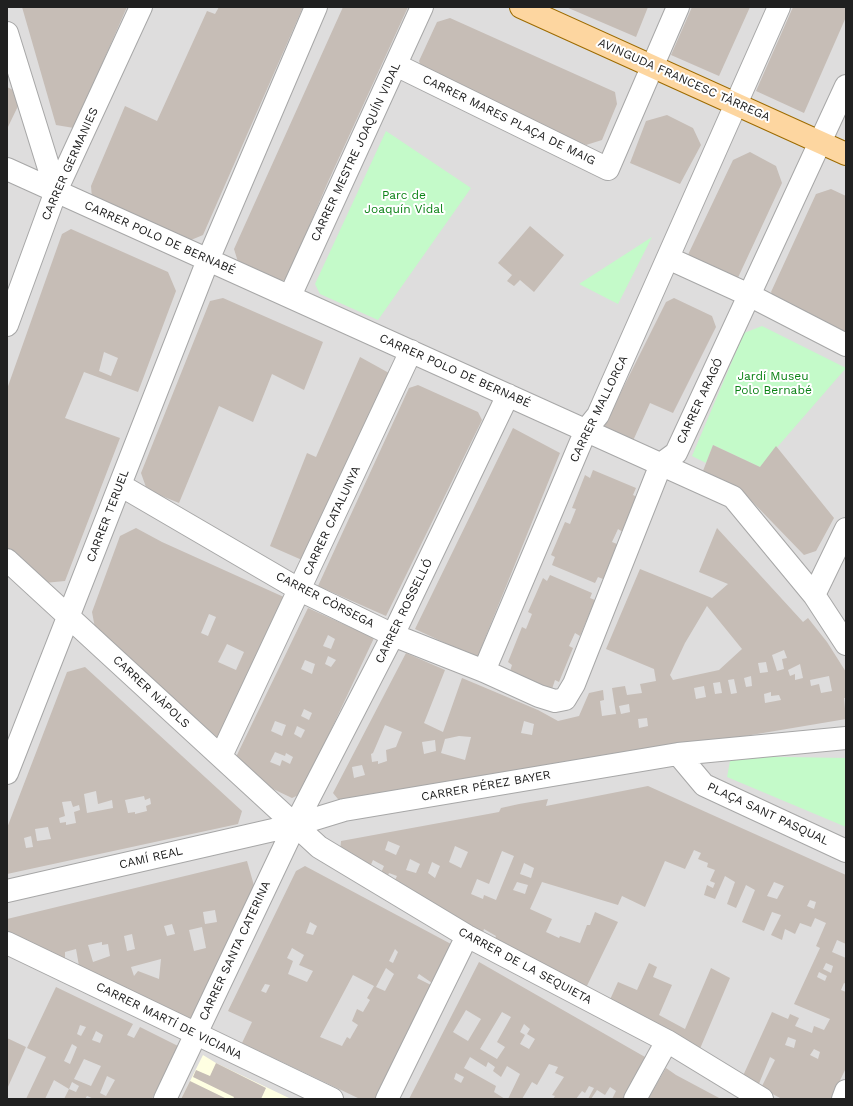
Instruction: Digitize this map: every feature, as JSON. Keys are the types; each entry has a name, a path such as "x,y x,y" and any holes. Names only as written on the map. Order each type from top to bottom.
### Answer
{"main road":[{"name":"AVINGUDA FRANCESC TÀRREGA","path":"521,7 846,154"}],"street":[{"name":"CARRER GERMANIES","path":"7,325 56,191 141,7"},
{"name":"CARRER TERUEL","path":"8,767 208,260 316,7"},
{"name":"CARRER MESTRE JOAQUÍN VIDAL","path":"290,296 422,7"},
{"path":"652,66 678,7"},
{"name":"CARRER MALLORCA","path":"484,671 586,430 598,415 779,7"},
{"path":"7,33 56,191"},
{"name":"CARRER MARES PLAÇA DE MAIG","path":"396,65 608,169 652,66"},
{"name":"CARRER ARAGÓ","path":"661,464 676,453 846,86"},
{"name":"CARRER POLO DE BERNABÉ","path":"7,169 733,497 814,595 846,644"},
{"path":"668,258 749,295 846,345"},
{"name":"CARRER CATALUNYA","path":"221,756 411,351"},
{"name":"CARRER ROSSELLÓ","path":"295,825 393,635 508,395"},
{"name":"CARRER CÒRSEGA","path":"120,485 300,590 393,635 484,671 539,696 555,701 565,699 574,684 661,464"},
{"path":"814,595 846,529"},
{"name":"CARRER NÀPOLS","path":"7,560 69,615 295,825"},
{"path":"678,754 846,738"},
{"name":"CARRER PÉREZ BAYER","path":"295,825 344,810 678,754"},
{"name":"PLAÇA SANT PASQUAL","path":"678,754 704,785 846,851"},
{"name":"CAMÍ REAL","path":"7,891 295,825"},
{"name":"CARRER DE LA SEQUIETA","path":"295,825 319,847 467,936 667,1041 762,1099"},
{"name":"CARRER SANTA CATERINA","path":"165,1099 295,825"},
{"path":"387,1099 467,936"},
{"name":"CARRER MARTÍ DE VICIANA","path":"7,943 332,1099"},
{"path":"635,1099 667,1041"},
{"path":"842,1099 846,1091"}],"shaded area":[{"path":"7,7 846,7 846,1099 7,1099"},
{"path":"203,1055 216,1063 291,1099 181,1099"}],"green space":[{"name":"Parc de Joaquín Vidal","path":"386,131 471,188 378,320 320,294 315,284"},
{"path":"652,237 618,304 579,284"},
{"name":"Jardí Museu Polo Bernabé","path":"762,326 846,368 760,467 713,445 706,463 692,456 744,333"},
{"path":"731,756 846,758 846,827 727,777"}],"building":[{"path":"22,7 127,7 74,128 56,125"},
{"path":"219,7 303,7 203,235 191,240 92,198 91,186 125,106 157,121 207,11 215,14"},
{"path":"343,7 408,7 327,184 287,279 279,282 238,262 234,249"},
{"path":"566,7 648,7 636,37"},
{"path":"692,7 750,7 719,76 671,55"},
{"path":"793,7 846,7 846,17 804,113 756,91"},
{"path":"450,18 615,92 617,104 602,140 586,145 422,70 419,61 437,22"},
{"path":"7,87 15,91 19,104 7,129"},
{"path":"667,115 693,128 701,145 680,184 630,163 646,121"},
{"path":"750,152 776,166 782,183 735,284 685,261 733,160"},
{"path":"831,189 846,196 846,333 775,300 771,292 816,194"},
{"path":"530,226 564,255 534,292 520,280 514,286 507,281 512,275 498,263"},
{"path":"71,229 168,272 176,291 138,392 84,372 65,418 120,438 65,581 44,583 7,547 7,389 62,234","holes":["104,352 118,358 111,376 99,371"]},
{"path":"223,298 323,342 304,390 272,374 253,422 219,406 179,503 147,490 141,473 210,301"},
{"path":"674,298 712,316 716,327 673,413 650,403 632,443 602,430 666,302"},
{"path":"360,357 389,373 302,560 270,546 307,453 316,457"},
{"path":"418,385 478,412 482,420 386,616 318,586 409,388"},
{"path":"513,428 560,453 477,658 415,629"},
{"path":"713,445 760,467 776,446 834,518 816,551 804,555 741,490 701,476"},
{"path":"593,470 636,488 633,495 637,497 623,532 618,529 612,542 617,544 603,579 598,577 595,583 552,565 555,557 551,555 565,522 570,524 576,509 572,508 585,475 590,478"},
{"path":"136,528 162,542 286,598 219,739 95,628 92,612 120,536","holes":["209,614 216,617 208,636 201,633","227,644 244,652 236,670 218,662"]},
{"path":"717,528 803,622 808,618 827,642 846,672 846,698 844,698 846,719 342,804 333,793 406,653 445,670 424,723 443,732 462,678 538,710 558,721 579,716 589,693 603,690 604,700 600,701 602,716 616,714 612,688 625,686 627,695 642,693 640,684 656,681 654,669 606,649 640,569 712,598 728,584 699,572","holes":["707,606 742,649 719,670 673,680 670,675 685,643","784,650 787,658 782,659 784,669 777,671 772,655","766,662 768,672 760,673 758,663","800,664 803,678 795,680 795,674 790,676 788,670","751,676 752,686 746,687 744,678","829,676 832,691 821,693 819,684 811,686 810,680","734,679 737,693 731,694 728,680","720,682 722,693 715,694 713,683","704,686 706,697 696,699 694,688","771,692 771,696 779,695 781,700 765,703 764,694","629,704 630,712 621,714 619,706","647,718 648,726 639,728 638,719","524,721 534,724 532,735 521,733","385,725 402,732 396,747 386,750 387,761 378,764 378,761 372,762 371,754 373,753","459,736 471,737 465,760 441,753 445,739","435,740 436,751 424,754 422,742","362,765 365,775 354,778 352,767"]},
{"path":"550,575 592,593 590,598 595,600 580,636 575,633 569,646 573,648 559,682 555,680 552,689 510,671 512,665 508,662 522,627 526,629 532,614 528,612 543,578 547,581"},
{"path":"308,608 374,638 301,794 292,798 271,788 236,757","holes":["328,635 335,639 331,649 323,646","328,656 336,660 331,667 325,664","305,660 315,664 312,674 301,669","304,709 312,713 309,720 301,716","275,721 286,725 282,736 271,731","297,726 305,730 301,738 294,734","275,752 285,756 286,753 293,757 290,764 282,760 280,766 270,762"]},
{"path":"85,667 242,811 238,824 7,874 7,828 67,672","holes":["96,791 98,804 112,800 113,808 87,813 84,794","144,796 145,800 150,798 151,804 146,806 147,811 135,814 135,812 128,813 125,800","71,801 73,807 79,805 80,810 74,812 76,823 66,825 66,822 60,823 59,818 65,816 62,802","48,827 51,839 37,841 35,829","31,836 33,847 26,848 24,838"]},
{"path":"648,786 846,875 846,944 837,940 832,952 846,958 846,984 844,983 841,990 846,992 846,1068 831,1099 782,1099 761,1088 775,1060 770,1057 758,1086 742,1078 772,1012 788,1019 790,1014 799,1018 795,1026 812,1033 814,1026 824,1030 830,1019 794,1004 820,948 816,946 826,923 815,918 811,927 800,923 795,934 785,929 782,940 771,935 781,915 772,912 764,931 742,922 755,890 746,885 736,908 727,904 735,882 725,876 715,899 704,895 707,885 713,888 715,883 710,881 715,870 707,867 708,863 698,859 701,853 694,850 685,869 665,861 645,907 622,896 618,905 542,882 530,909 552,919 546,932 559,938 560,936 580,943 587,925 590,925 595,912 618,922 584,992 493,944 496,936 484,929 481,938 447,920 451,913 394,882 397,876 389,873 387,878 380,875 384,866 373,860 369,869 340,852 341,841 499,812 501,808 548,799 546,806","holes":["388,841 400,846 396,855 385,850","455,846 468,852 461,868 449,862","502,851 514,856 496,900 484,895 483,899 471,894 477,879 489,884","410,859 420,864 416,873 406,870","432,862 440,866 435,878 428,873","524,863 534,868 531,878 520,874","517,882 528,885 525,894 513,890","774,882 784,886 777,899 767,896","810,900 816,902 814,909 807,906","826,963 833,966 831,973 823,969","819,972 827,976 825,981 817,977","788,1037 796,1040 794,1048 785,1045","814,1049 820,1052 818,1059 810,1055"]},
{"path":"247,861 255,889 191,1020 79,966 76,949 65,952 65,960 7,932 7,919","holes":["215,910 217,922 205,924 203,912","172,924 175,934 167,936 164,926","202,927 206,948 194,951 189,930","132,934 135,949 127,951 124,936","102,942 102,945 108,944 110,956 93,962 88,945","161,959 159,979 138,971 134,976 131,967"]},
{"path":"305,866 451,944 432,983 419,974 417,978 431,985 375,1099 360,1099 242,1043 252,1022 228,1011 296,871","holes":["310,922 317,926 313,935 306,933","292,948 304,955 299,965 313,971 307,982 288,974 293,961 287,958","395,949 398,952 393,963 389,961","386,968 394,974 385,991 376,987","353,975 374,986 367,998 370,1000 363,1012 357,1009 352,1021 358,1025 350,1039 347,1037 342,1046 320,1037","265,984 270,985 266,993 261,991"]},
{"path":"479,962 645,1057 623,1099 612,1099 616,1091 610,1087 605,1095 597,1090 591,1099 588,1099 594,1088 589,1086 585,1093 582,1091 576,1099 553,1099 555,1096 552,1095 564,1077 555,1073 558,1067 549,1064 537,1085 532,1082 522,1099 508,1099 520,1074 507,1066 501,1077 493,1071 495,1067 488,1062 486,1067 470,1057 464,1068 496,1086 494,1092 505,1099 409,1099","holes":["466,1010 481,1019 468,1041 453,1032","502,1012 511,1017 497,1042 505,1047 497,1059 480,1049","524,1024 530,1029 527,1034 535,1039 529,1049 520,1044 525,1035 520,1032","456,1073 464,1077 461,1083 454,1079"]},
{"path":"649,963 657,967 653,977 672,985 659,1015 685,1029 711,968 730,978 699,1051 608,1004 618,982 637,990"},
{"path":"56,987 133,1024 127,1035 134,1038 140,1027 178,1046 152,1099 94,1099 87,1096 85,1099 64,1099 69,1089 54,1080 45,1099 26,1099 46,1057 27,1048","holes":["80,1025 86,1027 81,1036 77,1034","96,1031 103,1035 100,1043 92,1040","72,1044 77,1047 70,1064 64,1061","84,1059 101,1066 91,1086 74,1079","107,1076 115,1080 106,1096 100,1093","72,1082 79,1086 76,1092 69,1089"]},
{"path":"7,1038 26,1047 7,1089"},
{"path":"216,1063 266,1088 261,1099 233,1099 234,1097 193,1077 196,1070 210,1076"},
{"path":"666,1068 676,1075 721,1099 648,1099"},
{"path":"190,1081 227,1099 181,1099"}]}
